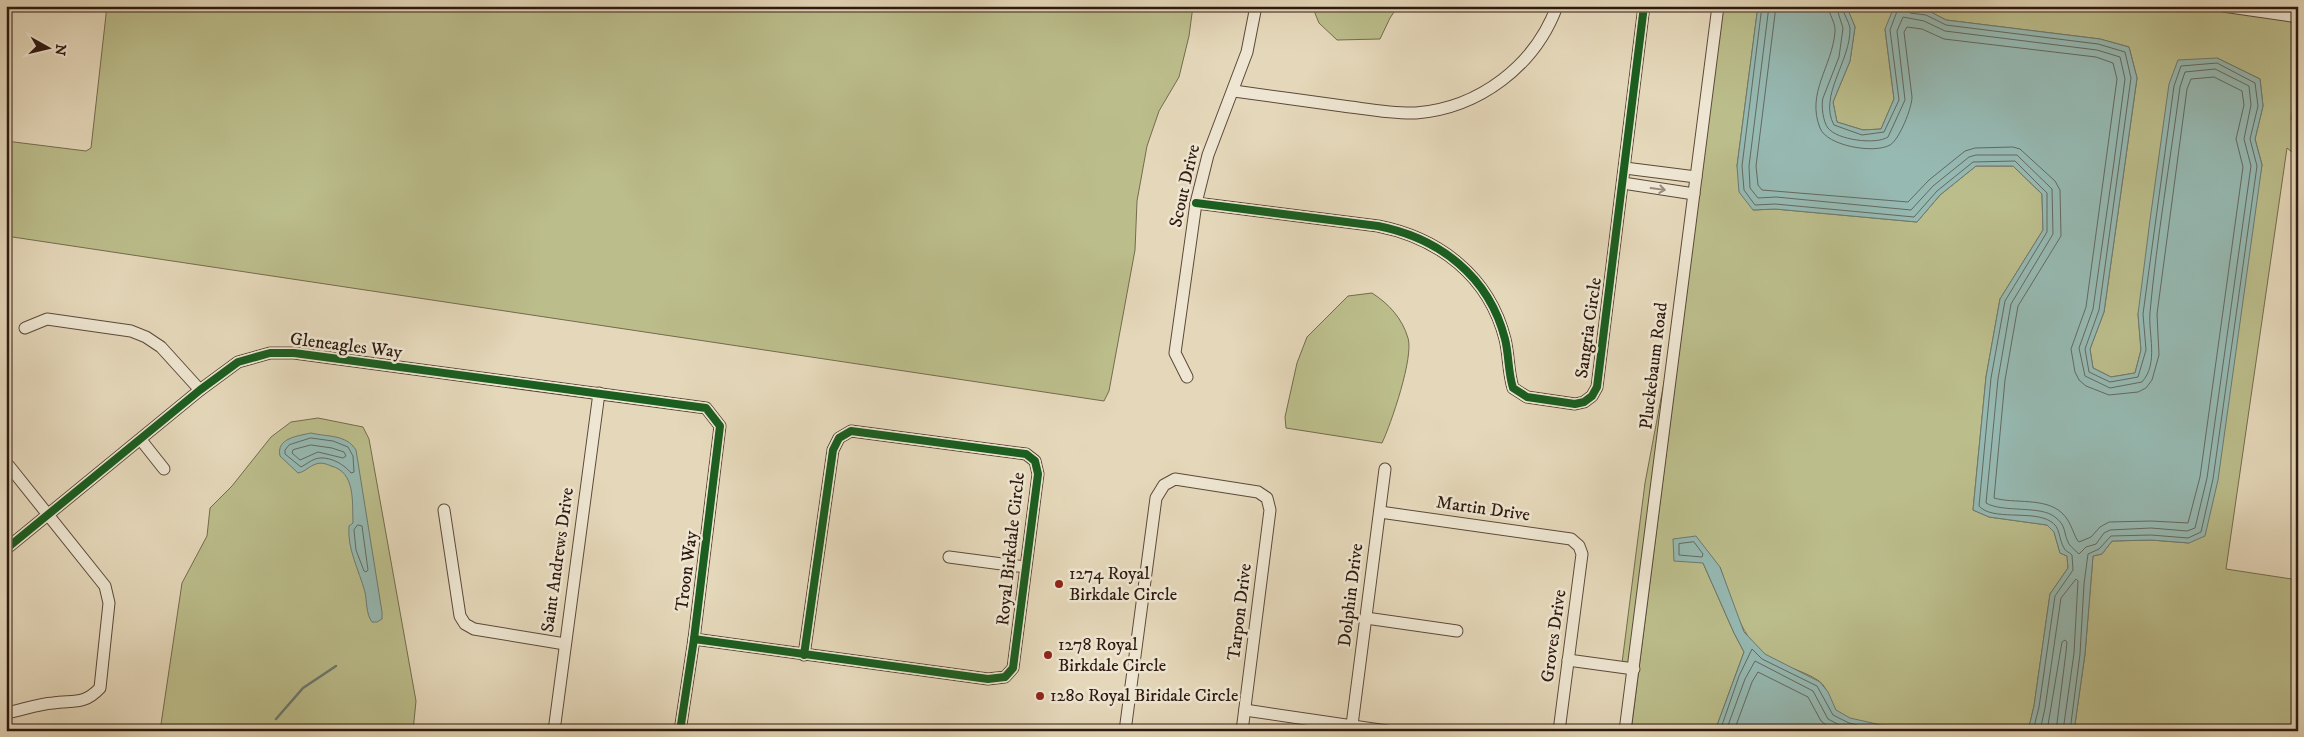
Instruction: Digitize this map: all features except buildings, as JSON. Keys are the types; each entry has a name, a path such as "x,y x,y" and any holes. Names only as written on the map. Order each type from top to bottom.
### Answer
{"street":[{"name":"Scout Drive","path":"1187,377 1175,353 1196,203 1208,155 1234,91 1247,52 1256,6"},
{"path":"1234,91 1391,112 1438,110 1462,103 1494,87 1517,68 1537,44 1557,6"},
{"name":"Sangria Circle","path":"1196,203 1378,226 1401,230 1428,241 1453,258 1484,292 1495,312 1505,338 1513,388 1527,396 1576,404 1584,402 1596,387 1644,6"},
{"name":"Pluckebaum Road","path":"1625,731 1718,6"},
{"path":"2223,6 2298,17"},
{"path":"1625,168 1696,177"},
{"path":"1623,184 1694,194"},
{"path":"25,328 47,319 131,331 146,337 161,347 200,390"},
{"name":"Gleneagles Way","path":"6,549 200,390 238,362 270,353 294,353 706,408 714,416"},
{"name":"Saint Andrews Drive","path":"554,731 599,393"},
{"name":"Troon Way","path":"680,731 694,639 720,426 714,416"},
{"name":"Royal Birkdale Circle","path":"694,639 804,655 988,679 1005,677 1013,668 1038,474 1034,461 1026,454 851,431 839,438 833,450 804,655"},
{"path":"141,440 164,469"},
{"path":"6,713 53,702 71,703 91,697 100,688 109,603 105,586 9,466"},
{"name":"Dolphin Drive","path":"1352,725 1385,469"},
{"name":"Tarpon Drive","path":"1125,731 1156,498 1164,485 1175,479 1258,492 1267,498 1270,510 1242,731"},
{"path":"444,510 460,616 465,624 474,629 565,644"},
{"name":"Martin Drive","path":"1380,512 1571,539 1579,546"},
{"name":"Groves Drive","path":"1559,731 1582,554 1579,546"},
{"path":"949,557 1026,567"},
{"path":"1366,618 1457,631"},
{"path":"1568,660 1634,669"},
{"path":"1245,710 1387,731"}],"green space":[{"path":"107,6 1193,6 1189,36 1179,77 1159,111 1147,146 1137,201 1135,250 1109,391 1104,401 6,236 6,141 86,151 91,148"},
{"path":"1312,6 1398,6 1380,39 1337,40 1319,23"},
{"path":"1723,6 1758,6 1737,166 1753,210 1775,209 1917,222 1940,195 1976,166 2013,166 2042,194 2043,230 2000,299 1986,377 1973,510 1989,517 2047,525 2054,532 2060,553 2067,556 2068,568 2050,594 2034,706 2028,731 1928,730 1872,725 1850,719 1833,708 1825,688 1819,681 1770,658 1755,645 1736,614 1720,567 1703,563 1744,652 1715,731 1631,731"},
{"path":"1846,6 2188,6 2296,21 2294,30 2298,31 2298,74 2291,120 2298,121 2298,157 2287,148 2226,569 2298,580 2298,731 2074,731 2085,654 2093,556 2102,554 2112,541 2151,540 2189,543 2262,165 2255,139 2263,106 2260,79 2217,58 2138,314 2141,350 2135,373 2111,377 2093,368 2090,349 2104,312 2137,78 2129,47 2100,39 1946,20 1927,10 1885,29 1894,99 1881,129 1863,130 1837,122 1833,102 1850,61 1855,27"},
{"path":"1372,293 1384,302 1398,318 1408,338 1409,347 1401,391 1382,443 1286,428 1285,417 1297,363 1307,337 1348,296"},
{"path":"1666,372 1629,664 1622,663 1645,483"},
{"path":"318,418 363,427 369,439 416,701 413,731 160,731 182,583 207,536 210,508 232,486 271,437 291,422"}],"water":[{"path":"1758,6 1847,7 1855,27 1850,61 1833,102 1837,122 1863,130 1881,129 1894,99 1885,29 1894,7 1927,10 1946,20 2100,39 2129,47 2137,78 2104,312 2090,349 2093,368 2111,377 2135,373 2141,350 2138,314 2169,84 2178,60 2217,58 2260,79 2263,106 2255,139 2262,165 2218,480 2205,536 2189,543 2151,540 2112,541 2102,554 2093,556 2085,654 2074,731 2028,731 2034,706 2050,594 2068,568 2067,556 2060,553 2054,532 2047,525 1989,517 1973,510 1986,377 2000,299 2043,230 2042,194 2013,166 1976,166 1940,195 1917,222 1775,209 1753,210 1739,192 1737,166"},
{"path":"311,433 342,439 347,441 356,450 382,612 382,619 377,622 372,622 369,615 365,592 350,543 349,526 353,523 349,481 339,469 322,463 318,463 298,473 280,456 281,445 289,439"},
{"path":"1696,536 1720,567 1744,632 1765,654 1820,682 1828,692 1836,710 1850,718 1881,725 1925,731 1715,731 1744,652 1703,563 1674,561 1673,539"}],"waterway":[{"path":"276,719 303,688 336,666"}],"cycle path":[{"path":"1196,203 1378,226 1400,232 1441,250 1458,263 1487,296 1505,339 1513,388 1527,397 1575,404 1584,402 1592,396 1597,387 1644,6"},
{"path":"6,549 200,390 238,362 270,353 294,353 706,408 720,426 694,639 680,731"},
{"path":"694,639 988,679 1005,677 1013,668 1038,474 1035,461 1026,454 851,431 839,438 833,450 804,655"}],"place":[{"name":"1274 Royal Birkdale Circle","path":"1059,584"},
{"name":"1278 Royal Birkdale Circle","path":"1048,655"},
{"name":"1280 Royal Biridale Circle","path":"1040,696"}]}
